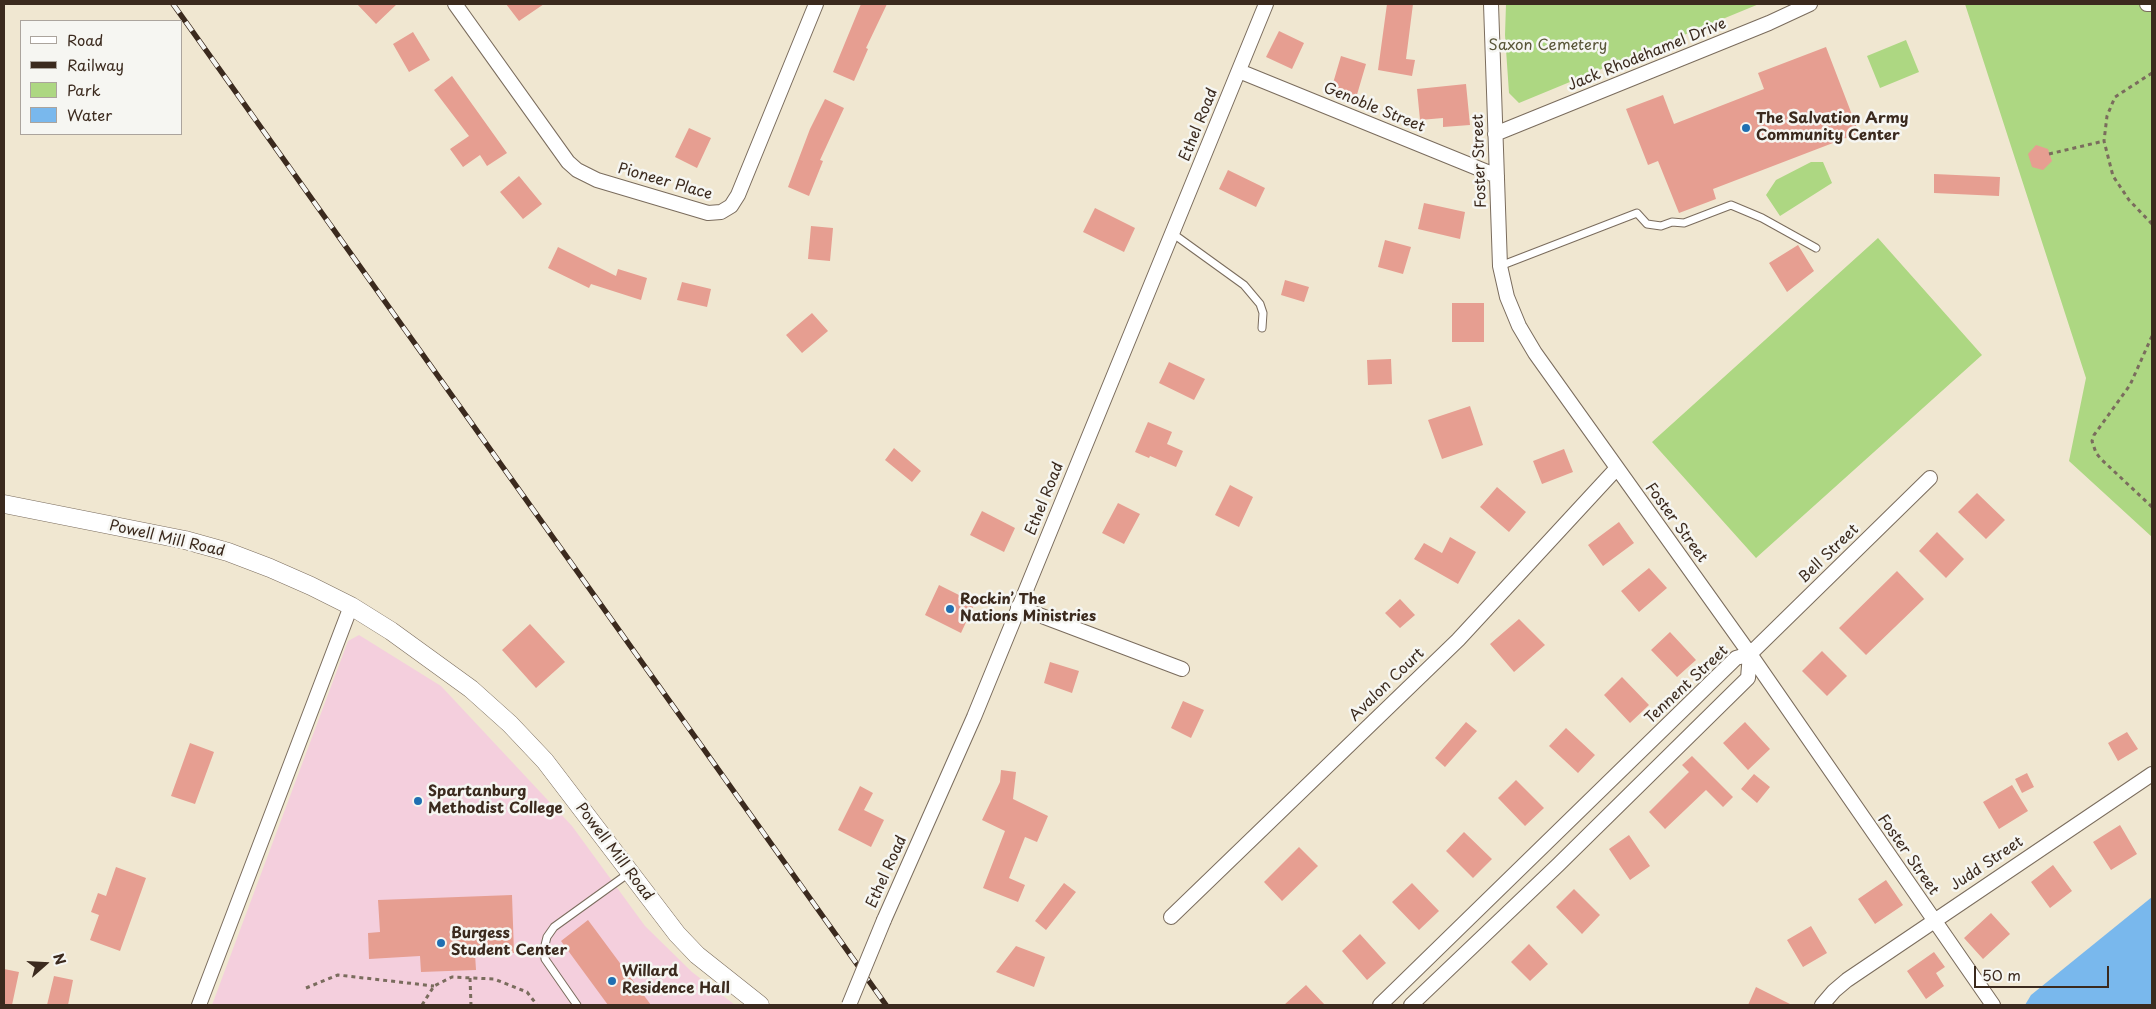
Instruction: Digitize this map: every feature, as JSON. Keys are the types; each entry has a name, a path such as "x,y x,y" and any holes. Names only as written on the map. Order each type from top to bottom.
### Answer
{"street":[{"name":"Pioneer Place","path":"455,4 568,162 577,170 597,180 708,213 721,212 732,206 816,4"},
{"name":"Ethel Road","path":"848,1005 974,717 1266,4"},
{"name":"Foster Street","path":"1491,4 1500,266 1507,297 1518,326 1535,353 1750,654 1993,1005"},
{"name":"Jack Rhodehamel Drive","path":"1495,134 1769,23 1810,4"},
{"path":"2147,4 2152,4"},
{"name":"Genoble Street","path":"1239,71 1497,176"},
{"name":"Avalon Court","path":"1171,916 1458,640 1617,468"},
{"name":"Bell Street","path":"1750,654 1930,478"},
{"name":"Powell Mill Road","path":"4,504 185,540 228,552 270,568 351,606 391,631 471,689 510,724 545,761 658,912 697,956 760,1005"},
{"path":"199,1005 351,606"},
{"path":"1018,606 1182,669"},
{"name":"Tennent Street","path":"1380,1005 1736,658 1750,654 1748,678 1564,859 1411,1005"},
{"name":"Judd Street","path":"1822,1005 1847,980 1933,920 2152,774"}],"lane":[{"path":"1500,266 1637,213 1647,224 1661,226 1672,222 1684,224 1731,205 1762,218 1816,248"},
{"path":"1172,233 1244,285 1260,304 1263,313 1262,328"},
{"path":"577,1005 545,959 544,949 547,936 554,927 629,872"}],"path":[{"path":"2152,73 2115,96 2107,116 2104,141 2113,176 2129,200 2152,224"},
{"path":"2049,154 2104,141"},
{"path":"2152,336 2130,385 2094,435 2093,446 2101,459 2152,507"},
{"path":"306,988 338,975 434,986 452,978 494,979 527,992 537,1005"},
{"path":"470,978 471,1005"},
{"path":"422,1005 434,986"}],"shaded area":[{"name":"Spartanburg Methodist College","path":"359,635 441,686 572,826 645,926 692,972 735,1005 212,1005 348,641"}],"green space":[{"name":"Saxon Cemetery","path":"1506,4 1759,4 1519,103 1509,93 1505,35"},
{"path":"1965,4 2152,4 2152,537 2069,461 2086,378"},
{"path":"1906,40 1919,72 1880,88 1867,56"},
{"path":"1811,162 1823,162 1832,183 1780,216 1766,195 1776,180"},
{"path":"1878,238 1982,355 1756,558 1652,442"}],"water":[{"path":"2152,897 2152,1005 2025,1005 2031,995"}],"building":[{"path":"357,4 397,4 376,24"},
{"path":"506,4 544,4 519,21"},
{"path":"861,4 887,4 866,48 868,49 854,81 833,72"},
{"path":"1387,4 1413,4 1406,59 1415,60 1412,76 1378,70"},
{"path":"1279,31 1304,43 1292,69 1266,57"},
{"path":"413,32 430,60 409,72 393,44"},
{"name":"The Salvation Army Community Center","path":"1826,47 1859,133 1713,189 1716,199 1679,213 1658,161 1648,165 1626,109 1663,95 1674,124 1764,89 1758,73"},
{"path":"1341,56 1366,64 1356,98 1331,90"},
{"path":"452,76 507,153 487,166 480,155 463,167 450,149 469,136 434,90"},
{"path":"1466,84 1470,125 1443,127 1443,118 1420,120 1417,89"},
{"path":"825,99 844,108 820,160 823,161 809,196 788,187 810,129"},
{"path":"689,128 711,138 697,168 675,157"},
{"path":"2036,145 2048,149 2052,161 2043,170 2032,167 2028,154"},
{"path":"1228,170 1265,188 1256,207 1219,189"},
{"path":"1934,174 2000,177 1999,196 1934,193"},
{"path":"519,176 542,204 523,219 500,192"},
{"path":"1424,203 1465,212 1460,239 1418,229"},
{"path":"1095,208 1135,228 1124,252 1083,232"},
{"path":"811,226 833,228 830,261 808,259"},
{"path":"1385,240 1411,247 1403,274 1378,267"},
{"path":"1798,245 1814,271 1787,292 1769,263"},
{"path":"558,247 616,276 618,269 647,278 641,300 591,284 589,288 548,268"},
{"path":"1285,280 1309,287 1304,302 1281,295"},
{"path":"682,282 711,289 707,307 677,300"},
{"path":"1452,303 1484,303 1484,342 1452,342"},
{"path":"812,313 828,331 802,353 786,335"},
{"path":"1391,359 1392,384 1368,385 1367,360"},
{"path":"1169,362 1205,379 1194,400 1159,383"},
{"path":"1470,406 1483,445 1442,459 1428,420"},
{"path":"1148,422 1172,432 1167,444 1183,451 1176,467 1135,452"},
{"path":"894,448 921,471 912,482 885,460"},
{"path":"1564,449 1573,472 1542,484 1533,461"},
{"path":"1230,485 1253,497 1239,527 1215,515"},
{"path":"1497,487 1526,512 1509,532 1480,507"},
{"path":"1977,493 2005,520 1986,539 1958,512"},
{"path":"1118,503 1140,514 1124,544 1102,533"},
{"path":"982,511 1015,528 1004,552 970,535"},
{"path":"1619,522 1634,543 1603,566 1588,545"},
{"path":"1937,532 1964,559 1946,578 1919,551"},
{"path":"1450,537 1476,552 1458,584 1414,559 1424,543 1442,553"},
{"path":"1649,568 1667,588 1639,612 1621,591"},
{"path":"1897,571 1924,599 1866,655 1839,628"},
{"name":"Rockin’ The Nations Ministries","path":"939,585 975,603 961,633 925,615"},
{"path":"1400,599 1415,615 1400,628 1385,613"},
{"path":"1519,619 1545,645 1514,672 1490,644"},
{"path":"530,624 565,662 536,688 502,650"},
{"path":"1670,632 1696,660 1677,677 1651,650"},
{"path":"1822,651 1847,676 1827,696 1802,671"},
{"path":"1050,662 1079,671 1072,693 1044,683"},
{"path":"1622,677 1649,705 1630,723 1604,695"},
{"path":"1183,701 1204,710 1191,738 1171,728"},
{"path":"1466,722 1477,731 1445,767 1435,758"},
{"path":"1745,722 1770,749 1748,770 1723,743"},
{"path":"1566,728 1595,755 1578,773 1549,746"},
{"path":"2127,732 2138,749 2118,761 2108,743"},
{"path":"190,743 214,752 195,804 171,796"},
{"path":"1692,756 1733,797 1723,807 1706,790 1665,829 1649,812 1689,772 1682,765"},
{"path":"1001,770 1016,772 1013,799 1048,816 1037,842 1025,837 1009,878 1025,885 1018,902 983,888 1005,831 982,820 1000,782"},
{"path":"2027,773 2034,787 2022,793 2015,779"},
{"path":"1754,774 1770,787 1757,803 1741,789"},
{"path":"1516,780 1544,808 1525,826 1498,798"},
{"path":"2012,785 2028,811 1999,829 1983,802"},
{"path":"860,786 873,793 864,810 884,820 871,847 838,830"},
{"path":"2120,825 2137,854 2111,870 2093,842"},
{"path":"1464,832 1492,859 1473,878 1446,851"},
{"path":"1629,835 1650,866 1630,880 1609,849"},
{"path":"1299,847 1318,866 1282,901 1264,882"},
{"path":"2053,865 2072,891 2050,908 2031,882"},
{"path":"116,867 146,878 120,951 90,940 99,915 91,912 98,893 106,896"},
{"path":"1886,880 1903,905 1875,924 1858,899"},
{"path":"1064,883 1076,892 1046,930 1035,921"},
{"path":"1412,883 1439,911 1419,930 1392,902"},
{"path":"1574,889 1600,915 1582,934 1556,907"},
{"name":"Burgess Student Center","path":"512,895 514,953 475,954 476,970 421,972 420,956 369,959 368,933 380,932 378,900"},
{"path":"1991,913 2010,934 1983,959 1964,938"},
{"name":"Willard Residence Hall","path":"588,920 651,1005 608,1005 561,941"},
{"path":"1811,926 1827,953 1803,967 1787,940"},
{"path":"1360,934 1386,963 1367,980 1342,951"},
{"path":"1529,944 1548,964 1530,981 1511,962"},
{"path":"1016,946 1045,957 1034,987 996,972"},
{"path":"1934,952 1945,967 1936,973 1944,986 1926,999 1907,971"},
{"path":"4,969 19,972 12,1005 4,1005"},
{"path":"54,976 73,980 68,1005 47,1005"},
{"path":"1306,985 1325,1005 1284,1005"},
{"path":"1756,987 1792,1005 1748,1005"}],"railway":[{"path":"173,4 886,1005"}],"place":[{"name":"The Salvation Army Community Center","path":"1746,128"},
{"name":"Rockin’ The Nations Ministries","path":"950,609"},
{"name":"Spartanburg Methodist College","path":"418,801"},
{"name":"Burgess Student Center","path":"441,943"},
{"name":"Willard Residence Hall","path":"612,981"}]}
